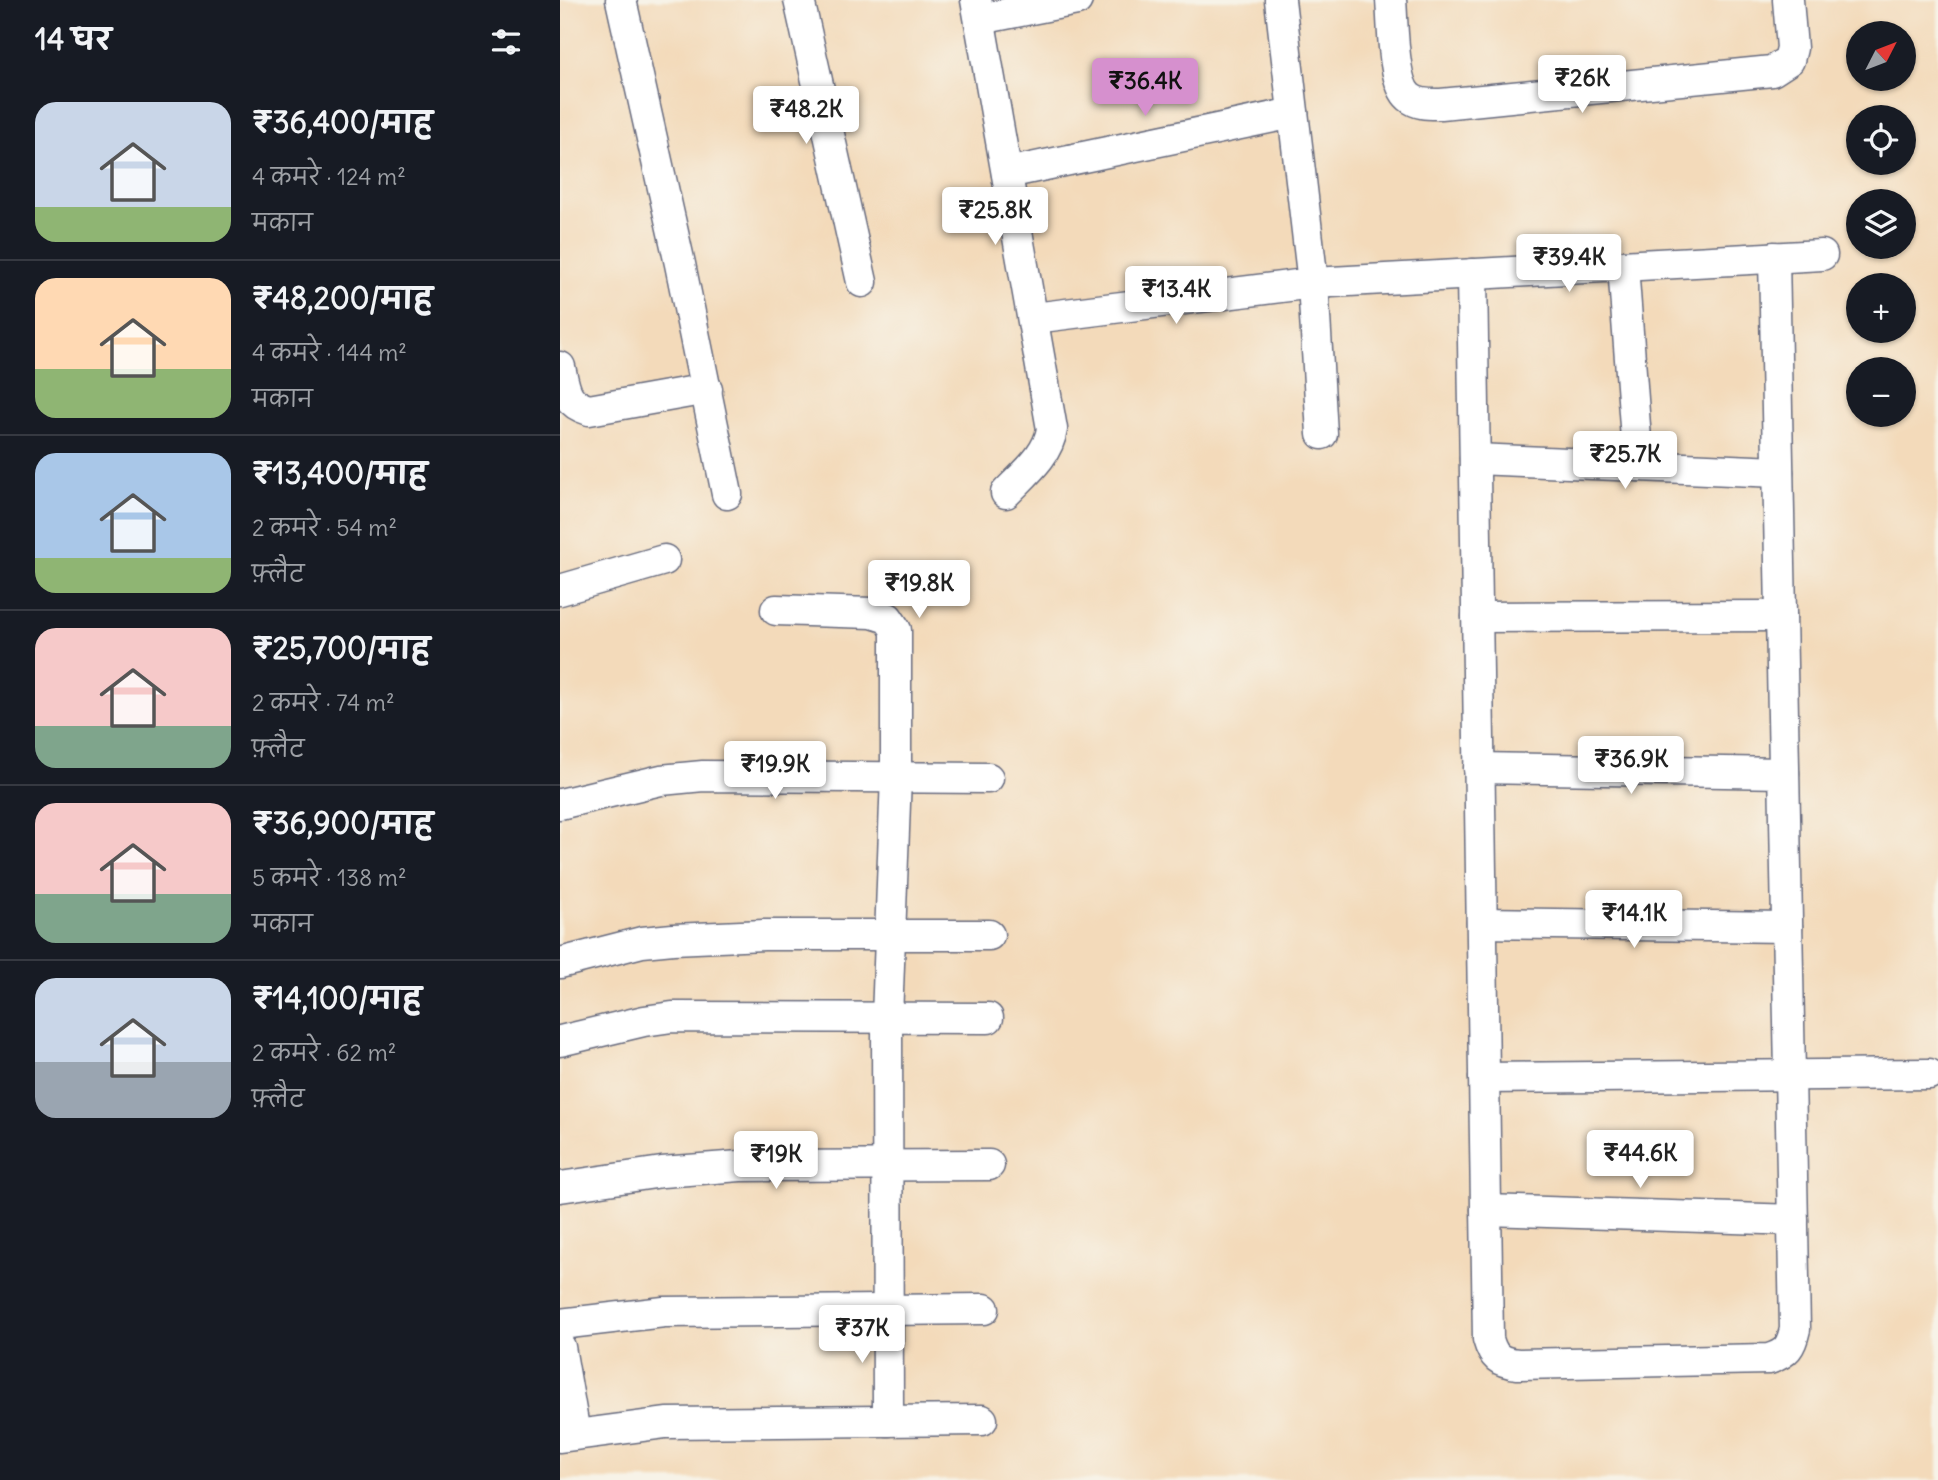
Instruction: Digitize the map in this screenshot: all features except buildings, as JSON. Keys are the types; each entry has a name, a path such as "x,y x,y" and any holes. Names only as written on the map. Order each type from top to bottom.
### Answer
{"street":[{"path":"621,0 727,494"},
{"path":"799,0 862,282"},
{"path":"1006,493 1044,453 1051,440 1052,429 978,9 1077,0"},
{"path":"1280,0 1312,283 1321,433"},
{"path":"1391,0 1402,89 1410,98 1421,104 1773,71 1789,60 1792,48 1788,0"},
{"path":"1007,173 1293,113"},
{"path":"1034,318 1312,283 1822,255"},
{"path":"1472,274 1488,1339 1492,1354 1503,1362 1518,1364 1759,1360 1785,1354 1792,1343 1795,1329 1774,257"},
{"path":"1623,266 1638,466"},
{"path":"560,366 568,397 576,406 589,410 706,389"},
{"path":"1475,459 1778,472"},
{"path":"560,590 664,560"},
{"path":"776,610 872,613 888,618 896,630 896,776 887,1018 888,1421"},
{"path":"1477,617 1781,616"},
{"path":"1479,768 1784,774"},
{"path":"560,804 661,780 692,777 988,778"},
{"path":"1482,923 1787,927"},
{"path":"560,963 642,942 673,939 764,935 989,935"},
{"path":"560,1041 672,1017 988,1018"},
{"path":"1484,1078 1929,1074"},
{"path":"560,1187 702,1168 989,1165"},
{"path":"1486,1210 1793,1220"},
{"path":"560,1324 664,1312 984,1309"},
{"path":"560,1346 567,1435 666,1423 982,1420"}]}
